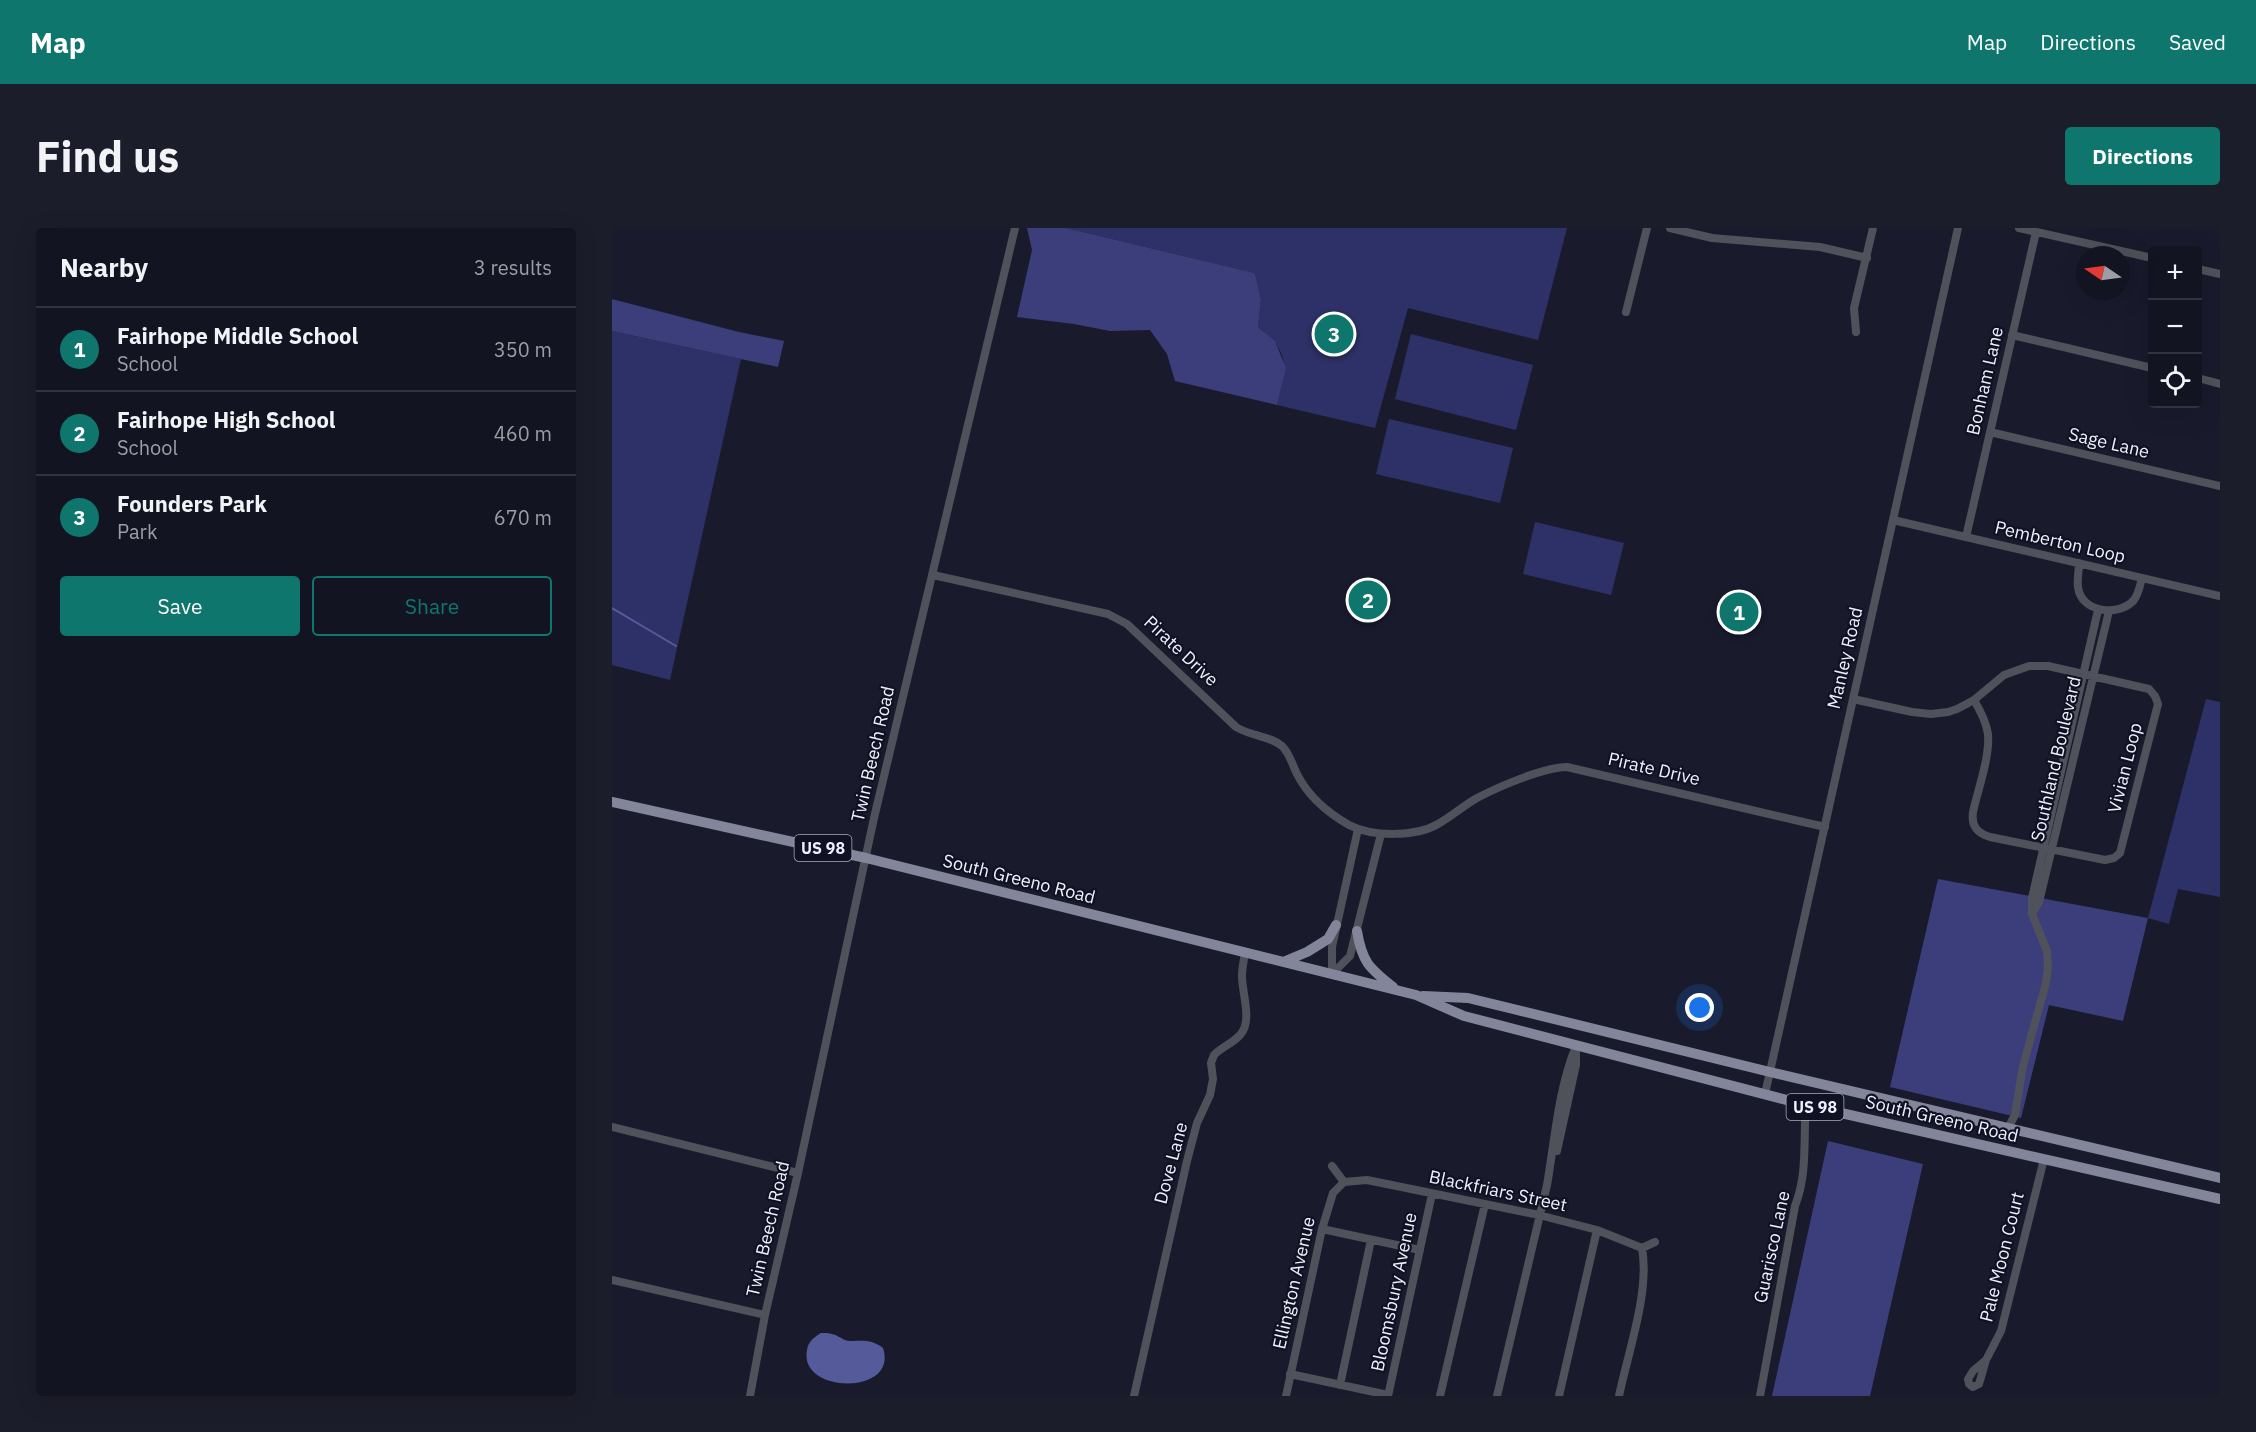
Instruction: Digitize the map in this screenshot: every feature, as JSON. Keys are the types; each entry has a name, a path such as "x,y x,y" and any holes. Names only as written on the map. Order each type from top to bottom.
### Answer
{"main road":[{"name":"South Greeno Road","path":"612,802 866,858 1398,991 1416,995 1468,998 2220,1178"},
{"path":"1283,962 1307,952 1328,939 1336,925"},
{"path":"1357,932 1360,952 1366,963 1371,970 1398,991"},
{"name":"South Greeno Road","path":"1416,995 1464,1016 1576,1047 1806,1105 2220,1199"}],"street":[{"name":"Twin Beech Road","path":"750,1396 765,1315 866,858 1015,228"},
{"path":"1626,312 1647,228"},
{"path":"1670,228 1712,238 1820,247 1867,258"},
{"path":"1856,332 1854,308 1873,228"},
{"name":"Manley Road","path":"1765,1094 1958,228"},
{"path":"2019,228 2148,257"},
{"name":"Bonham Lane","path":"1966,537 2036,232"},
{"path":"2202,270 2220,274"},
{"path":"2012,335 2148,367"},
{"path":"2202,379 2220,384"},
{"name":"Sage Lane","path":"1990,432 2220,486"},
{"name":"Pemberton Loop","path":"1893,520 2220,596"},
{"path":"2079,563 2078,588 2087,602 2098,610 2118,610 2133,601 2142,578"},
{"name":"Pirate Drive","path":"933,575 1108,614 1127,624 1236,727 1244,732 1278,743 1290,757 1308,792 1329,811 1358,829 1381,834 1417,831 1436,826 1478,797 1548,769 1567,766 1825,827"},
{"name":"Southland Boulevard","path":"2008,1128 2017,1082 2046,983 2049,959 2031,914 2039,902 2047,849 2088,675 2098,610"},
{"name":"Southland Boulevard","path":"2088,675 2109,611"},
{"name":"Vivian Loop","path":"1853,699 1931,714 1957,710 1974,700 2004,675 2029,666 2048,666 2149,689 2158,704 2120,852 2114,858 2105,860 1990,837 1974,828 1973,812 1987,750 1988,734 1984,717 1974,700"},
{"path":"1332,974 1332,947 1358,829"},
{"path":"1332,974 1350,956 1381,834"},
{"name":"Dove Lane","path":"1134,1396 1187,1161 1197,1123 1210,1095 1213,1079 1211,1063 1214,1055 1234,1041 1245,1029 1247,1013 1243,997 1242,974 1245,952"},
{"path":"1497,1396 1550,1168 1555,1158 1576,1065 1576,1047"},
{"name":"Guarisco Lane","path":"1760,1396 1795,1206 1802,1184 1806,1105"},
{"path":"612,1127 798,1173"},
{"name":"Pale Moon Court","path":"1986,1360 2001,1331 2044,1159"},
{"path":"1332,1166 1344,1182"},
{"name":"Blackfriars Street","path":"1344,1182 1367,1180 1539,1215 1597,1230 1642,1248"},
{"name":"Ellington Avenue","path":"1286,1396 1322,1229 1334,1193 1344,1182"},
{"name":"Bloomsbury Avenue","path":"1388,1396 1432,1194"},
{"path":"1440,1396 1485,1204"},
{"path":"1322,1229 1420,1250"},
{"path":"1559,1396 1597,1230"},
{"path":"1340,1385 1371,1240"},
{"path":"1619,1396 1643,1287 1645,1262 1642,1248 1655,1242"},
{"path":"612,1280 765,1315"},
{"path":"1290,1374 1388,1396"}],"shaded area":[{"path":"1027,228 1066,228 1255,273 1261,299 1258,327 1275,341 1286,368 1277,405 1175,381 1167,354 1150,330 1110,331 1017,317 1032,250"},
{"path":"1066,228 1567,228 1538,340 1408,308 1375,428 1277,405 1283,381 1284,362 1277,345 1258,327 1261,299 1255,273"},
{"path":"612,299 739,332 784,341 778,367 612,331"},
{"path":"612,331 741,359 670,680 612,665"},
{"path":"1411,334 1533,365 1516,430 1395,399"},
{"path":"1389,419 1513,448 1500,503 1376,474"},
{"path":"1535,522 1624,543 1611,595 1523,574"},
{"path":"2206,699 2220,702 2220,897 2178,889 2169,924 2148,918"},
{"path":"1938,879 2148,918 2123,1021 2049,1005 2021,1118 1890,1087"},
{"path":"1828,1141 1923,1164 1870,1396 1772,1396"}],"water":[{"path":"821,1333 850,1341 875,1343 883,1348 884,1364 877,1375 864,1381 848,1384 831,1381 817,1375 808,1365 807,1350 812,1340"}],"waterway":[{"path":"612,608 676,646"}],"place":[{"name":"Founders Park","path":"1334,334"},
{"name":"Fairhope High School","path":"1368,600"},
{"name":"Fairhope Middle School","path":"1739,612"}]}
